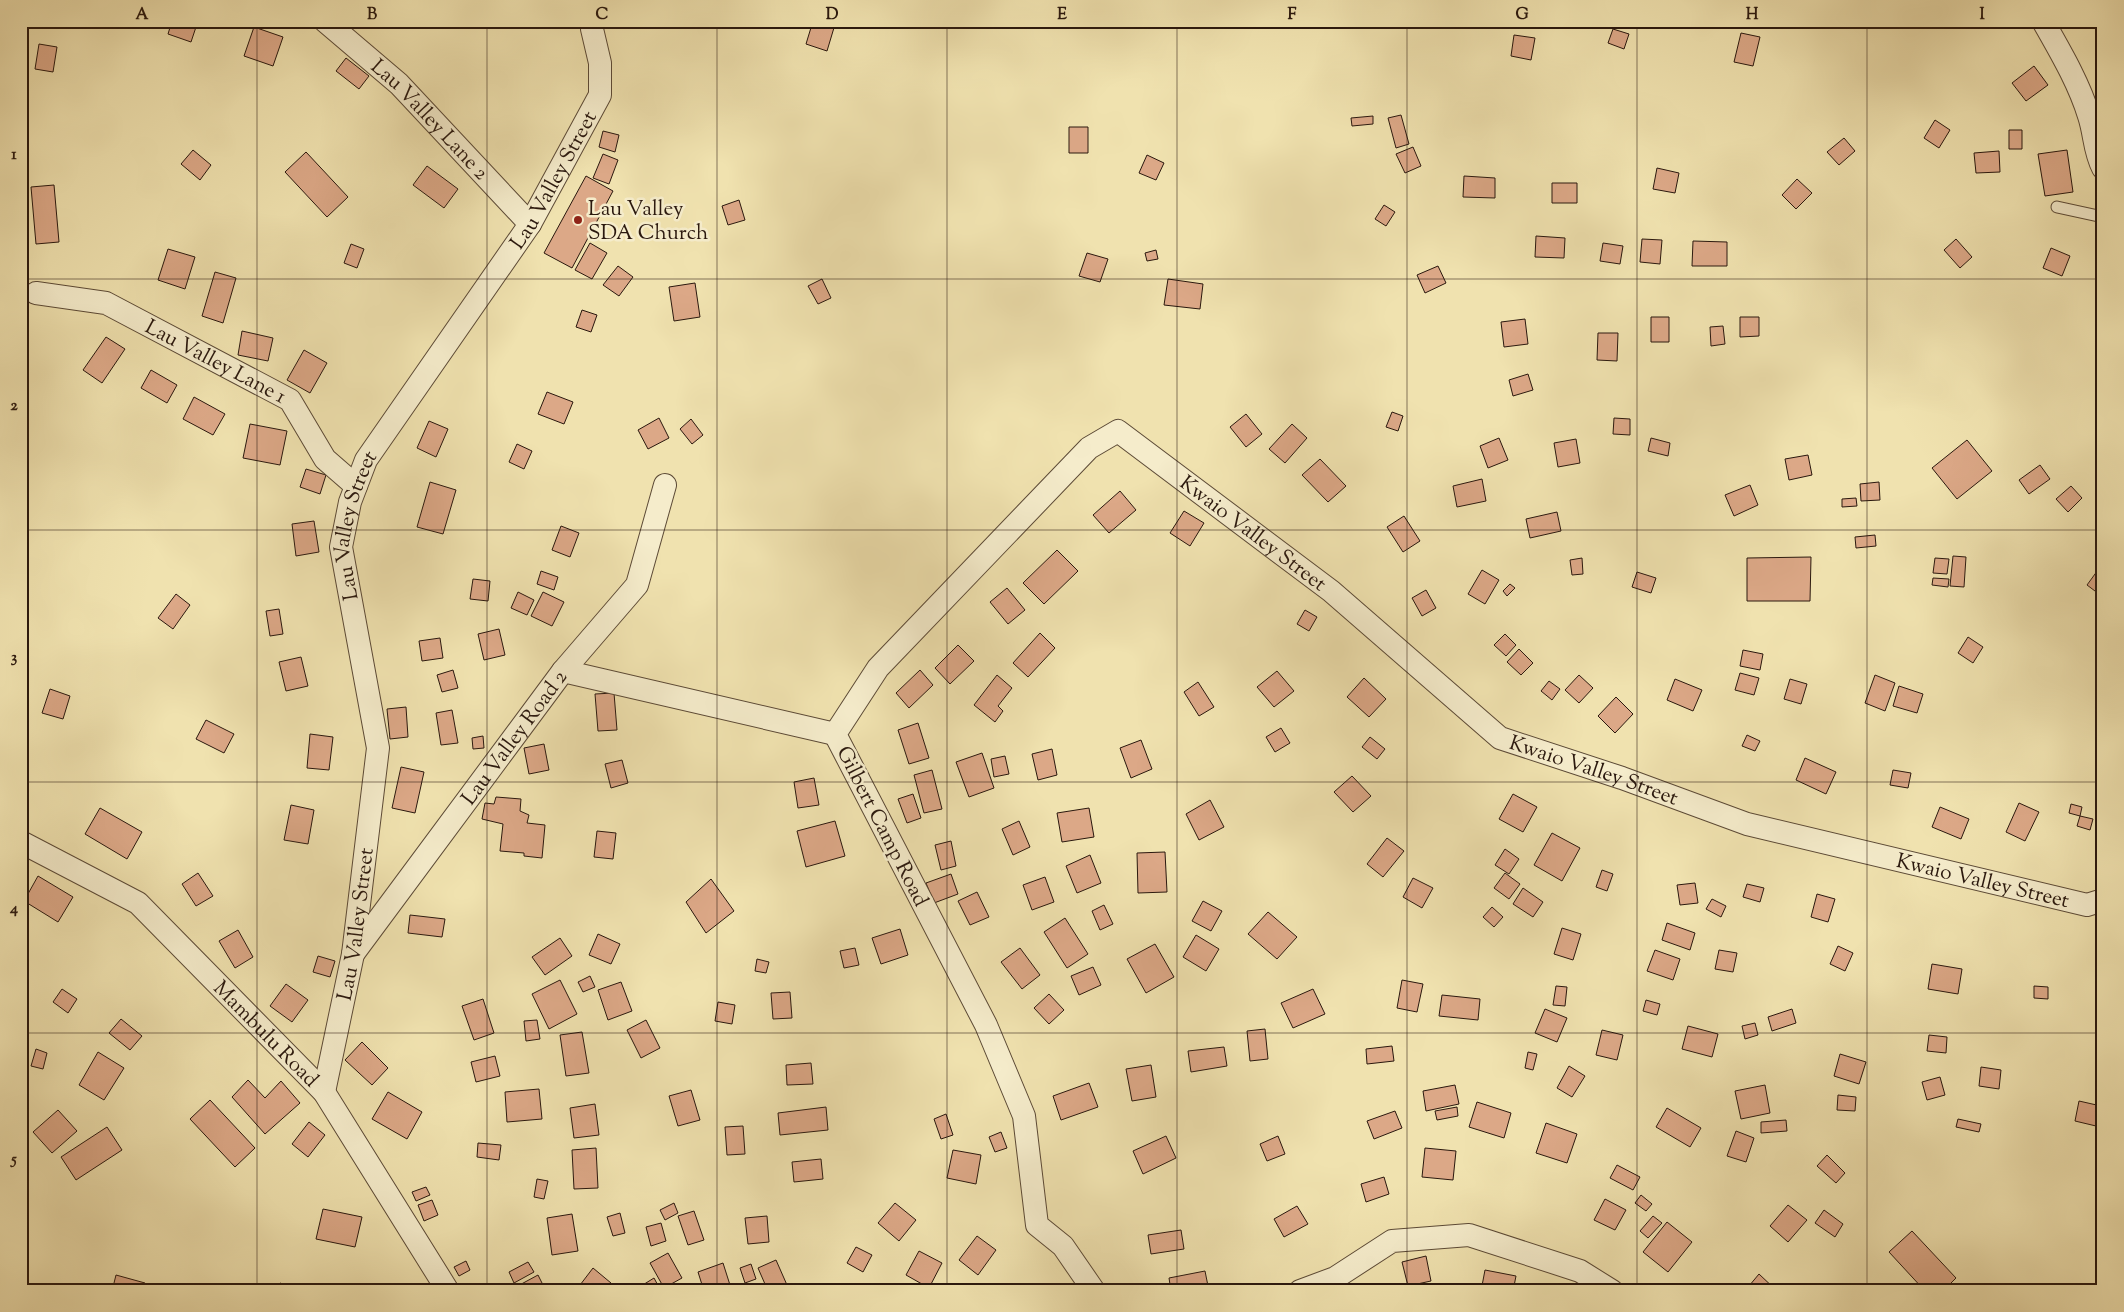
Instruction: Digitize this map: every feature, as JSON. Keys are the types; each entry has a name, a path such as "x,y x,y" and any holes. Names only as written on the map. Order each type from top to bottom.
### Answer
{"street":[{"name":"Lau Valley Lane 2","path":"325,21 398,84 530,224"},
{"name":"Lau Valley Street","path":"324,1092 353,954 378,748 341,547 350,502 366,460 530,224 600,95 600,63 592,21"},
{"path":"2043,21 2064,60 2089,116 2097,157 2103,168"},
{"name":"Lau Valley Lane 1","path":"36,294 106,303 290,400 325,459 356,486"},
{"name":"Gilbert Camp Road","path":"1094,1291 1063,1246 1037,1225 1024,1116 986,1025 835,734 878,668 1089,448 1118,431"},
{"name":"Kwaio Valley Street","path":"1118,431 1331,592 1500,738 1622,778 1747,824 2088,905 2103,900"},
{"path":"563,672 637,585 666,485"},
{"name":"Lau Valley Road 2","path":"353,954 563,672 835,734"},
{"name":"Mambulu Road","path":"21,842 138,902 324,1092 448,1291"},
{"path":"1300,1291 1335,1278 1392,1241 1469,1235 1580,1271 1612,1291"}],"lane":[{"path":"2057,207 2103,216"}],"building":[{"path":"172,21 198,21 191,42 168,34"},
{"path":"813,21 836,21 827,51 806,44"},
{"path":"254,27 283,37 273,66 244,56"},
{"path":"1613,29 1629,34 1624,49 1608,43"},
{"path":"1741,33 1760,37 1753,66 1734,62"},
{"path":"1514,35 1535,38 1531,60 1511,56"},
{"path":"39,44 57,47 53,72 35,69"},
{"path":"346,58 369,76 359,89 336,71"},
{"path":"2034,66 2048,85 2026,101 2012,83"},
{"path":"1401,115 1409,144 1396,148 1388,118"},
{"path":"1373,116 1373,124 1352,126 1351,118"},
{"path":"1935,120 1950,130 1939,148 1924,138"},
{"path":"1069,127 1088,127 1088,153 1069,153"},
{"path":"2009,130 2022,130 2022,149 2009,149"},
{"path":"603,131 619,135 615,152 599,147"},
{"path":"1844,138 1855,151 1839,165 1827,152"},
{"path":"1413,147 1421,166 1405,173 1396,154"},
{"path":"193,150 211,165 200,180 181,164"},
{"path":"2067,150 2073,192 2045,196 2038,154"},
{"path":"1999,151 2000,172 1976,173 1974,153"},
{"path":"306,152 348,197 327,217 285,172"},
{"path":"603,154 618,160 609,184 593,178"},
{"path":"1147,155 1164,163 1156,180 1139,173"},
{"path":"427,166 458,189 444,208 413,185"},
{"path":"1657,168 1679,173 1675,193 1653,189"},
{"path":"586,176 613,191 572,268 544,253"},
{"path":"1464,176 1495,178 1495,198 1463,197"},
{"path":"1797,179 1812,193 1796,209 1782,195"},
{"path":"1552,183 1577,183 1577,203 1552,203"},
{"path":"54,185 59,242 36,244 31,187"},
{"path":"739,200 745,220 728,225 722,206"},
{"path":"1384,205 1395,212 1386,226 1375,219"},
{"path":"1536,236 1565,238 1564,258 1535,257"},
{"path":"1642,239 1662,240 1660,264 1640,262"},
{"path":"1956,239 1972,257 1960,268 1944,250"},
{"path":"1693,241 1727,242 1727,266 1692,266"},
{"path":"590,243 607,253 592,279 575,270"},
{"path":"1603,243 1623,246 1620,264 1600,261"},
{"path":"351,244 364,249 357,268 344,263"},
{"path":"2051,248 2070,256 2062,276 2043,268"},
{"path":"168,249 195,257 185,289 158,280"},
{"path":"1156,250 1158,259 1147,261 1145,253"},
{"path":"1087,253 1108,259 1100,282 1079,276"},
{"path":"618,266 633,277 619,296 603,285"},
{"path":"1438,266 1446,283 1425,293 1417,275"},
{"path":"215,272 236,278 223,323 202,316"},
{"path":"822,279 831,298 818,304 808,286"},
{"path":"1168,279 1203,284 1200,309 1164,305"},
{"path":"695,283 700,317 674,321 669,287"},
{"path":"582,310 597,315 591,332 576,327"},
{"path":"1651,317 1669,317 1669,342 1651,342"},
{"path":"1740,317 1759,317 1759,336 1740,337"},
{"path":"1525,319 1528,344 1504,347 1501,322"},
{"path":"1723,326 1725,344 1711,346 1710,327"},
{"path":"242,331 273,338 268,361 238,355"},
{"path":"1598,333 1618,333 1617,361 1597,360"},
{"path":"106,337 125,349 102,383 83,370"},
{"path":"304,350 327,363 310,393 287,380"},
{"path":"151,370 177,385 167,403 141,388"},
{"path":"1528,374 1533,390 1513,396 1509,380"},
{"path":"547,392 573,402 564,424 538,414"},
{"path":"194,397 225,414 213,435 183,419"},
{"path":"1392,412 1403,416 1398,431 1386,427"},
{"path":"1246,414 1262,434 1246,447 1230,427"},
{"path":"659,418 669,438 648,449 638,430"},
{"path":"1614,418 1630,419 1630,435 1613,434"},
{"path":"691,419 703,435 692,444 680,429"},
{"path":"429,421 448,429 436,457 417,448"},
{"path":"250,424 287,431 280,465 243,458"},
{"path":"1292,424 1307,438 1285,463 1269,449"},
{"path":"1499,438 1508,460 1488,468 1480,446"},
{"path":"1651,438 1670,443 1668,456 1648,451"},
{"path":"1576,439 1580,463 1558,467 1554,443"},
{"path":"1967,440 1992,471 1957,499 1932,468"},
{"path":"517,444 532,451 524,469 509,462"},
{"path":"1808,455 1812,475 1789,480 1785,459"},
{"path":"1320,459 1346,486 1328,502 1302,475"},
{"path":"2040,465 2050,479 2029,494 2019,480"},
{"path":"306,469 326,475 320,494 300,487"},
{"path":"1482,479 1486,501 1457,507 1453,486"},
{"path":"430,482 456,490 443,534 417,527"},
{"path":"1879,482 1880,500 1861,501 1860,484"},
{"path":"1750,485 1758,505 1734,516 1725,495"},
{"path":"2071,486 2082,498 2068,512 2056,499"},
{"path":"1120,491 1136,510 1109,533 1093,515"},
{"path":"1856,498 1857,506 1842,507 1842,499"},
{"path":"1184,511 1204,523 1190,546 1170,533"},
{"path":"1557,512 1561,531 1530,538 1526,519"},
{"path":"1404,516 1420,541 1403,552 1387,527"},
{"path":"314,521 319,552 296,556 292,524"},
{"path":"561,526 579,533 570,557 552,550"},
{"path":"1875,535 1876,546 1856,548 1855,537"},
{"path":"1057,550 1078,571 1044,604 1023,583"},
{"path":"1953,556 1966,557 1964,587 1950,586"},
{"path":"1811,557 1810,601 1747,601 1747,558"},
{"path":"1582,558 1583,574 1572,575 1570,560"},
{"path":"1935,558 1949,559 1947,574 1933,573"},
{"path":"2103,563 2103,597 2087,585"},
{"path":"1482,570 1499,580 1485,604 1468,594"},
{"path":"541,571 558,577 554,590 537,584"},
{"path":"1637,572 1656,578 1651,593 1632,587"},
{"path":"1933,578 1949,579 1948,587 1932,585"},
{"path":"473,579 490,581 488,601 470,599"},
{"path":"1510,584 1515,588 1507,596 1503,591"},
{"path":"1007,588 1025,610 1008,624 990,602"},
{"path":"1426,590 1436,608 1422,616 1412,598"},
{"path":"518,592 534,600 527,615 511,608"},
{"path":"543,592 564,602 552,626 531,616"},
{"path":"176,594 190,605 173,629 158,618"},
{"path":"279,609 283,634 270,636 266,611"},
{"path":"1305,610 1317,617 1309,631 1297,624"},
{"path":"499,629 505,655 484,660 478,634"},
{"path":"1040,633 1055,648 1028,677 1013,663"},
{"path":"1505,634 1516,645 1506,656 1494,645"},
{"path":"1968,637 1983,647 1973,663 1958,653"},
{"path":"440,638 443,658 422,661 419,641"},
{"path":"958,645 974,661 950,684 935,668"},
{"path":"1519,649 1533,663 1521,675 1507,662"},
{"path":"1743,650 1763,654 1760,670 1740,666"},
{"path":"301,657 308,686 286,691 279,662"},
{"path":"453,670 458,688 442,692 437,675"},
{"path":"920,670 933,685 909,708 896,693"},
{"path":"1277,671 1294,691 1274,707 1257,687"},
{"path":"1740,673 1759,678 1754,695 1735,690"},
{"path":"997,675 1012,688 998,706 1003,711 995,722 974,705"},
{"path":"1579,675 1593,688 1579,703 1565,690"},
{"path":"1875,675 1895,683 1885,711 1865,703"},
{"path":"1364,678 1386,699 1369,717 1347,697"},
{"path":"1675,679 1702,690 1693,711 1667,700"},
{"path":"1790,679 1807,684 1801,704 1784,699"},
{"path":"1549,681 1560,689 1552,700 1541,691"},
{"path":"1198,682 1214,707 1199,716 1184,692"},
{"path":"1899,686 1923,694 1917,713 1893,706"},
{"path":"50,689 70,696 63,719 42,713"},
{"path":"614,693 617,730 598,731 595,694"},
{"path":"1616,697 1633,714 1615,733 1598,716"},
{"path":"406,707 408,737 390,739 387,709"},
{"path":"452,710 458,743 441,745 436,713"},
{"path":"206,720 234,734 224,753 196,739"},
{"path":"918,723 929,758 909,764 898,730"},
{"path":"1281,728 1290,743 1275,752 1266,737"},
{"path":"310,734 333,737 329,770 307,768"},
{"path":"1747,735 1760,741 1755,751 1742,746"},
{"path":"483,736 484,748 473,749 472,738"},
{"path":"1370,737 1385,749 1377,759 1362,747"},
{"path":"1141,740 1152,769 1131,778 1120,748"},
{"path":"544,744 549,770 529,774 524,748"},
{"path":"1052,749 1057,775 1038,780 1032,754"},
{"path":"982,753 994,788 969,797 956,762"},
{"path":"1005,756 1009,774 994,777 991,759"},
{"path":"1805,758 1836,772 1826,794 1796,780"},
{"path":"622,760 628,783 611,788 605,764"},
{"path":"401,767 424,772 415,813 392,808"},
{"path":"932,770 942,809 924,813 914,775"},
{"path":"1893,770 1911,773 1908,788 1890,785"},
{"path":"1352,776 1371,796 1353,812 1334,792"},
{"path":"814,778 819,805 798,808 794,782"},
{"path":"913,794 921,818 907,823 898,799"},
{"path":"1513,794 1537,807 1523,832 1499,819"},
{"path":"496,797 521,799 520,811 529,815 527,823 545,825 542,858 524,856 524,853 500,851 503,824 482,819 485,803 494,804"},
{"path":"1210,800 1224,827 1199,840 1186,814"},
{"path":"2019,803 2039,812 2025,841 2006,832"},
{"path":"2071,804 2082,807 2080,816 2069,813"},
{"path":"291,805 314,810 308,844 284,840"},
{"path":"1940,807 1969,819 1961,839 1932,827"},
{"path":"100,808 142,832 127,859 85,834"},
{"path":"1089,808 1094,837 1062,842 1057,813"},
{"path":"2080,816 2093,819 2090,830 2077,826"},
{"path":"835,821 845,856 806,867 797,831"},
{"path":"1019,821 1030,847 1013,855 1002,829"},
{"path":"597,831 616,833 613,859 594,857"},
{"path":"1552,833 1580,848 1562,881 1534,865"},
{"path":"1387,838 1404,851 1383,877 1367,864"},
{"path":"951,841 956,866 941,870 935,845"},
{"path":"1505,849 1519,859 1509,874 1495,865"},
{"path":"1165,852 1167,892 1138,893 1137,853"},
{"path":"1090,855 1101,883 1077,893 1066,866"},
{"path":"1602,870 1613,874 1607,891 1596,887"},
{"path":"198,873 213,896 196,906 182,884"},
{"path":"1505,873 1520,884 1509,899 1494,888"},
{"path":"951,874 958,894 934,903 926,883"},
{"path":"38,876 73,897 58,922 24,901"},
{"path":"1045,877 1054,902 1032,910 1023,885"},
{"path":"1413,878 1433,888 1422,908 1403,897"},
{"path":"711,879 734,911 706,933 686,902"},
{"path":"1695,883 1698,903 1680,905 1677,885"},
{"path":"1747,884 1764,888 1760,902 1743,897"},
{"path":"1523,888 1543,902 1533,917 1513,904"},
{"path":"977,892 989,917 970,925 958,901"},
{"path":"1817,894 1835,899 1828,922 1811,917"},
{"path":"1712,899 1726,906 1721,917 1706,909"},
{"path":"1203,901 1222,911 1211,931 1192,921"},
{"path":"1104,905 1113,924 1100,930 1092,911"},
{"path":"1492,907 1503,917 1494,927 1483,917"},
{"path":"1268,912 1297,937 1277,959 1248,934"},
{"path":"410,915 445,919 442,937 408,933"},
{"path":"1065,918 1088,954 1067,968 1044,932"},
{"path":"1667,923 1695,933 1690,950 1662,940"},
{"path":"1562,928 1581,934 1573,960 1554,954"},
{"path":"900,929 908,955 881,964 872,938"},
{"path":"238,930 253,957 235,968 219,941"},
{"path":"598,934 620,944 611,964 589,955"},
{"path":"1196,935 1219,949 1206,971 1183,957"},
{"path":"560,938 572,956 545,975 532,957"},
{"path":"1155,944 1174,977 1146,993 1127,959"},
{"path":"1838,946 1853,953 1845,971 1830,964"},
{"path":"855,948 859,965 844,968 840,951"},
{"path":"1020,948 1040,975 1022,989 1001,962"},
{"path":"1655,950 1680,959 1673,980 1647,971"},
{"path":"1719,950 1737,953 1733,972 1715,969"},
{"path":"318,956 335,961 330,977 313,972"},
{"path":"757,959 769,962 766,973 755,971"},
{"path":"1932,964 1962,969 1958,994 1928,989"},
{"path":"1093,967 1101,985 1079,995 1071,976"},
{"path":"590,976 595,987 583,992 578,982"},
{"path":"560,980 577,1014 549,1029 532,994"},
{"path":"1402,980 1423,984 1417,1012 1397,1008"},
{"path":"621,982 632,1011 608,1020 598,990"},
{"path":"286,984 308,1000 292,1022 270,1006"},
{"path":"1556,986 1567,987 1565,1006 1553,1005"},
{"path":"2034,986 2048,987 2048,999 2034,998"},
{"path":"62,989 77,999 68,1013 53,1002"},
{"path":"1313,989 1325,1014 1293,1028 1281,1003"},
{"path":"790,992 792,1018 773,1019 771,993"},
{"path":"1049,994 1064,1010 1049,1024 1034,1008"},
{"path":"1442,995 1480,999 1478,1020 1439,1016"},
{"path":"483,999 494,1033 474,1040 462,1006"},
{"path":"1646,1000 1660,1004 1657,1015 1643,1011"},
{"path":"718,1002 735,1005 732,1024 715,1021"},
{"path":"1545,1009 1567,1018 1557,1042 1535,1033"},
{"path":"1792,1009 1796,1023 1772,1031 1768,1017"},
{"path":"121,1019 142,1036 130,1050 109,1033"},
{"path":"537,1020 540,1039 526,1041 524,1021"},
{"path":"646,1020 660,1048 641,1058 627,1030"},
{"path":"1755,1023 1758,1035 1745,1039 1742,1026"},
{"path":"1688,1026 1718,1034 1712,1057 1682,1049"},
{"path":"1265,1029 1268,1059 1250,1061 1247,1031"},
{"path":"1602,1030 1623,1035 1617,1060 1596,1055"},
{"path":"582,1032 589,1073 566,1076 560,1035"},
{"path":"1929,1035 1947,1037 1946,1053 1927,1051"},
{"path":"362,1042 388,1068 372,1085 345,1060"},
{"path":"1392,1046 1394,1061 1367,1064 1366,1049"},
{"path":"1224,1047 1227,1066 1191,1072 1188,1051"},
{"path":"36,1049 47,1053 43,1069 31,1066"},
{"path":"98,1052 124,1068 104,1100 79,1085"},
{"path":"1528,1052 1537,1054 1533,1070 1525,1068"},
{"path":"1840,1054 1866,1062 1859,1084 1834,1076"},
{"path":"495,1056 500,1076 476,1082 471,1062"},
{"path":"811,1063 813,1084 787,1085 786,1065"},
{"path":"1151,1065 1156,1097 1132,1101 1126,1069"},
{"path":"1569,1066 1585,1076 1572,1097 1557,1088"},
{"path":"1981,1067 2001,1070 1999,1089 1979,1086"},
{"path":"1940,1077 1945,1095 1927,1100 1922,1082"},
{"path":"248,1080 265,1098 281,1081 300,1103 265,1134 232,1097"},
{"path":"1089,1083 1098,1107 1061,1120 1053,1096"},
{"path":"1455,1085 1459,1104 1426,1111 1423,1091"},
{"path":"1765,1085 1770,1113 1741,1119 1735,1091"},
{"path":"539,1089 542,1119 507,1122 505,1092"},
{"path":"691,1090 700,1120 678,1126 669,1096"},
{"path":"388,1092 422,1112 407,1139 372,1119"},
{"path":"1838,1095 1856,1097 1855,1111 1837,1110"},
{"path":"210,1100 255,1148 235,1167 190,1119"},
{"path":"2079,1101 2101,1106 2096,1126 2075,1121"},
{"path":"1477,1102 1511,1113 1504,1138 1469,1127"},
{"path":"595,1104 599,1135 574,1138 570,1108"},
{"path":"826,1107 828,1130 780,1135 778,1113"},
{"path":"1457,1107 1458,1116 1437,1120 1435,1111"},
{"path":"1667,1108 1701,1128 1690,1147 1656,1127"},
{"path":"58,1110 77,1131 52,1153 33,1132"},
{"path":"1395,1111 1402,1128 1374,1139 1367,1121"},
{"path":"946,1114 953,1135 941,1139 934,1119"},
{"path":"1958,1119 1981,1124 1979,1132 1956,1127"},
{"path":"1786,1120 1787,1131 1761,1133 1761,1122"},
{"path":"309,1122 325,1135 308,1157 292,1144"},
{"path":"1546,1123 1577,1134 1567,1163 1536,1153"},
{"path":"743,1126 745,1154 727,1155 725,1127"},
{"path":"107,1127 122,1150 76,1180 61,1157"},
{"path":"1736,1131 1754,1138 1746,1162 1727,1156"},
{"path":"1001,1132 1007,1148 995,1152 989,1137"},
{"path":"1166,1136 1176,1158 1143,1174 1133,1151"},
{"path":"1278,1136 1285,1154 1267,1161 1260,1144"},
{"path":"478,1143 501,1145 499,1160 477,1157"},
{"path":"596,1148 598,1188 574,1189 572,1150"},
{"path":"1425,1148 1456,1151 1453,1180 1422,1177"},
{"path":"953,1150 981,1155 976,1184 947,1178"},
{"path":"1827,1155 1845,1173 1836,1183 1817,1166"},
{"path":"821,1159 823,1179 794,1182 792,1162"},
{"path":"1617,1165 1640,1177 1633,1190 1610,1178"},
{"path":"1384,1177 1389,1194 1366,1202 1361,1184"},
{"path":"537,1179 548,1181 544,1199 534,1197"},
{"path":"426,1187 430,1195 416,1201 412,1192"},
{"path":"1641,1195 1652,1204 1646,1211 1635,1203"},
{"path":"1605,1199 1626,1210 1615,1230 1594,1220"},
{"path":"432,1200 438,1215 424,1221 418,1205"},
{"path":"674,1203 678,1213 665,1220 660,1210"},
{"path":"895,1203 916,1220 899,1241 878,1223"},
{"path":"1788,1205 1807,1220 1788,1242 1770,1226"},
{"path":"1297,1206 1308,1224 1284,1237 1274,1219"},
{"path":"323,1209 362,1217 355,1247 316,1239"},
{"path":"1824,1210 1843,1224 1835,1237 1815,1223"},
{"path":"694,1211 704,1240 688,1245 678,1216"},
{"path":"620,1213 625,1233 613,1236 607,1217"},
{"path":"572,1214 578,1251 552,1255 547,1218"},
{"path":"767,1216 769,1242 748,1244 745,1218"},
{"path":"1653,1216 1662,1223 1648,1238 1640,1231"},
{"path":"1667,1222 1692,1242 1668,1272 1643,1252"},
{"path":"661,1223 666,1241 651,1246 646,1227"},
{"path":"1181,1230 1184,1249 1151,1254 1148,1235"},
{"path":"1912,1231 1956,1278 1943,1291 1925,1291 1889,1252"},
{"path":"977,1236 996,1250 978,1275 959,1260"},
{"path":"856,1247 872,1255 863,1272 847,1263"},
{"path":"919,1251 942,1263 929,1288 906,1275"},
{"path":"668,1253 682,1278 664,1288 650,1263"},
{"path":"1426,1256 1431,1281 1408,1286 1402,1262"},
{"path":"776,1260 787,1285 768,1291 758,1268"},
{"path":"466,1261 470,1270 459,1276 454,1267"},
{"path":"528,1262 534,1272 514,1283 509,1272"},
{"path":"723,1263 730,1285 713,1291 704,1291 698,1272"},
{"path":"751,1264 756,1279 745,1283 740,1268"},
{"path":"593,1268 611,1283 605,1291 580,1291 577,1289"},
{"path":"1485,1270 1516,1276 1513,1291 1481,1291"},
{"path":"1205,1271 1209,1291 1171,1291 1169,1278"},
{"path":"1759,1274 1777,1291 1754,1291 1749,1286"},
{"path":"116,1275 145,1283 143,1291 112,1291"},
{"path":"538,1275 546,1291 516,1291 514,1288"},
{"path":"654,1278 661,1291 633,1291"},
{"path":"280,1283 303,1291 277,1291"}],"place":[{"name":"Lau Valley SDA Church","path":"578,220"}]}
